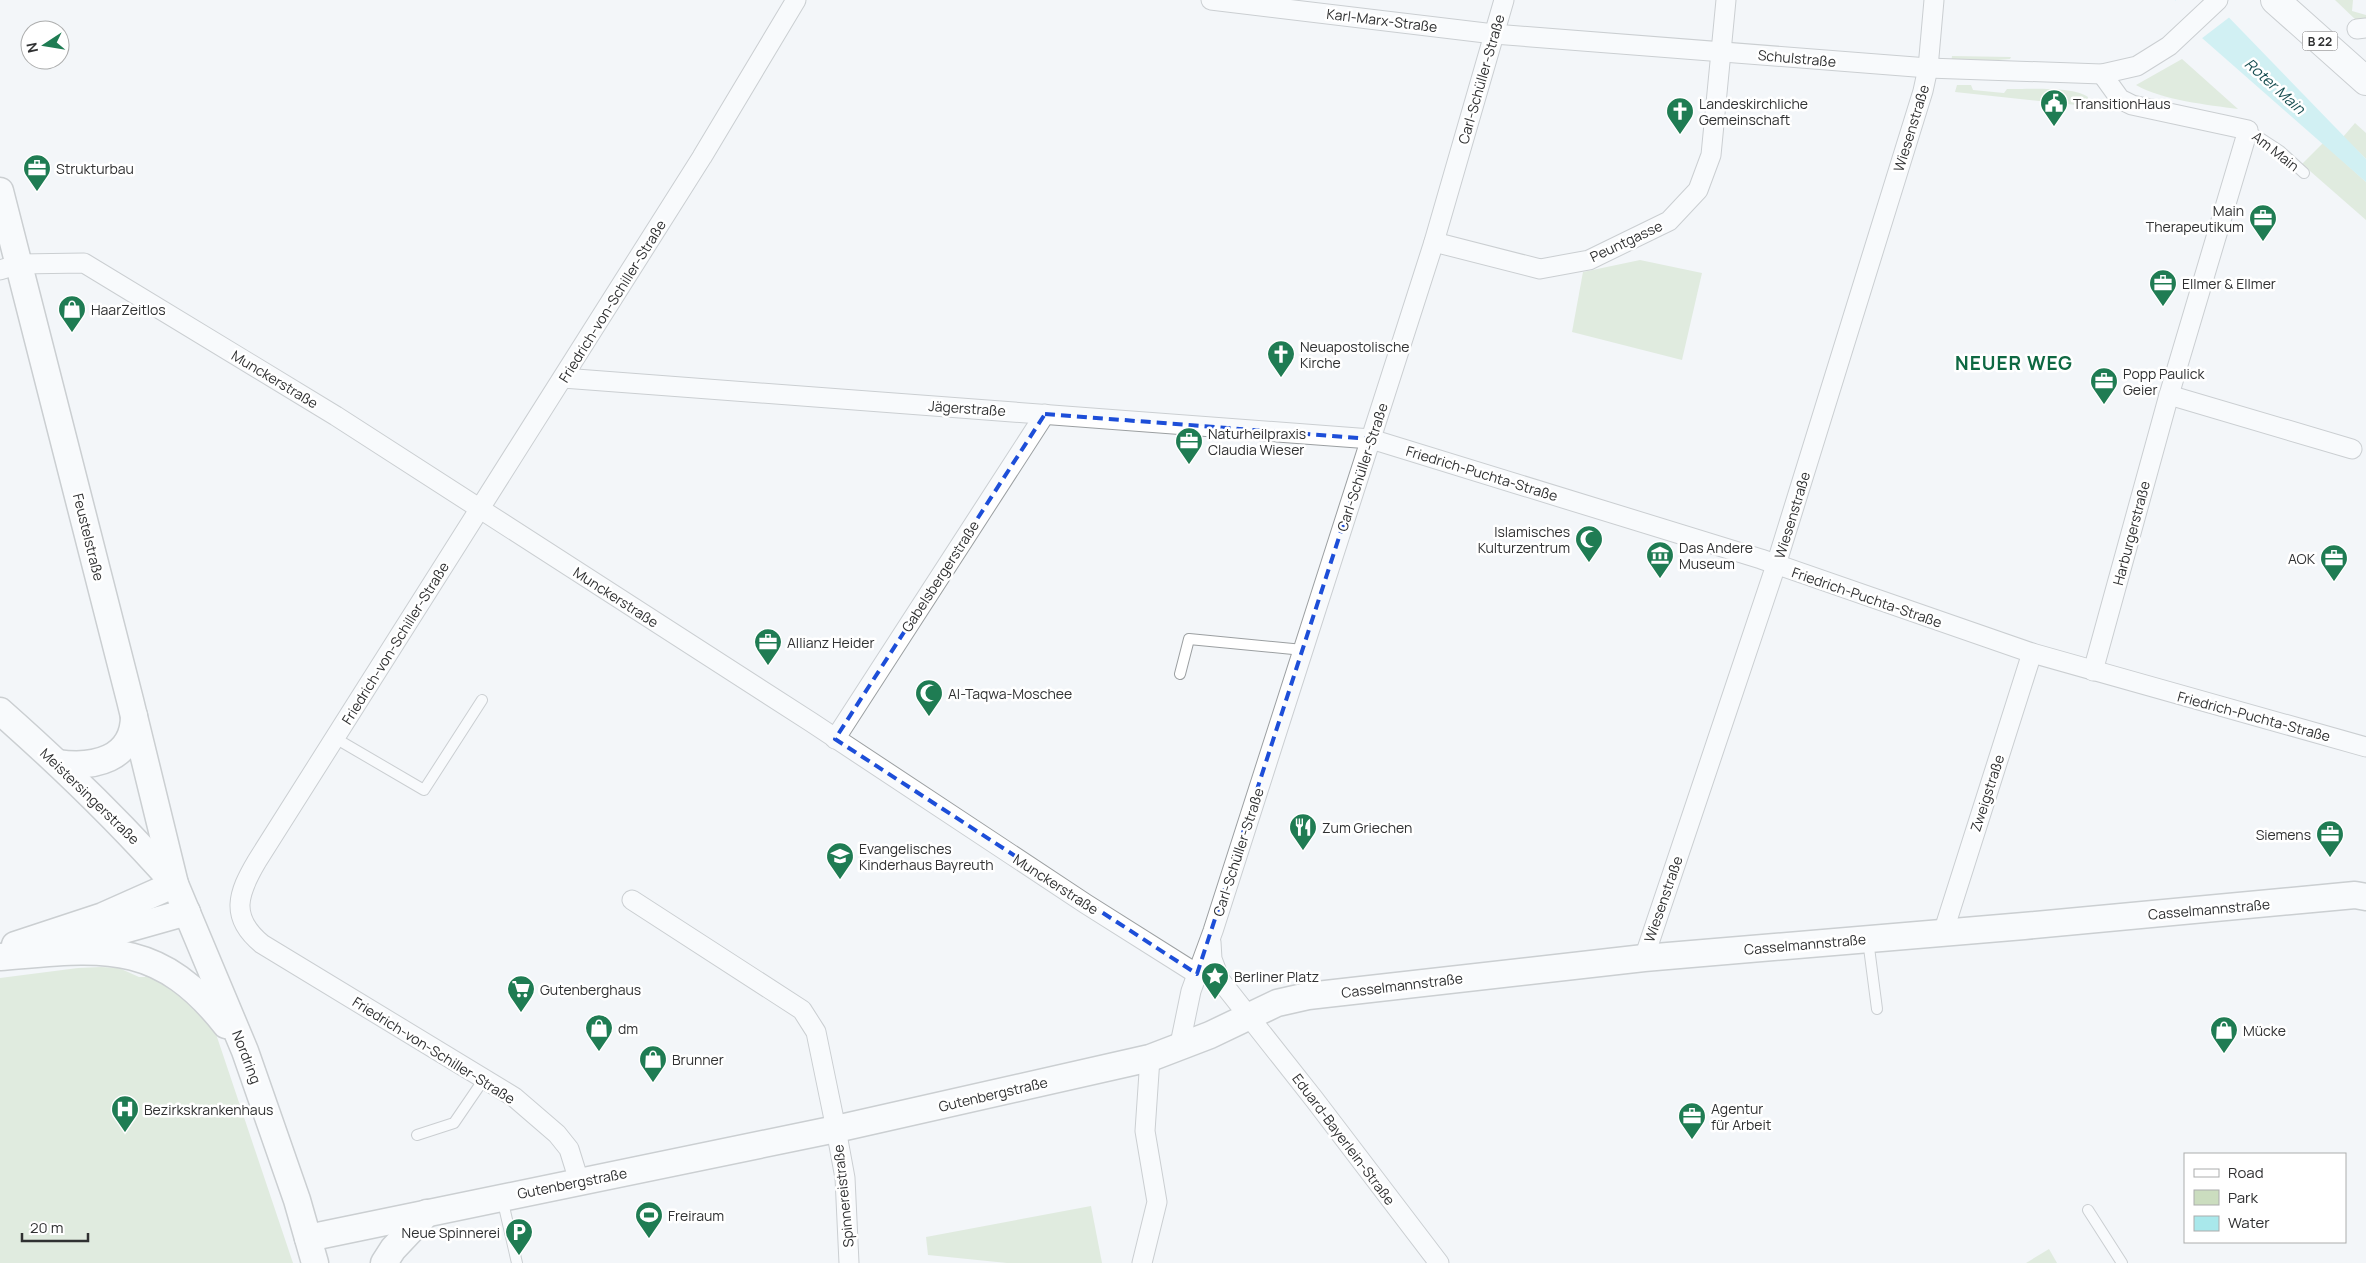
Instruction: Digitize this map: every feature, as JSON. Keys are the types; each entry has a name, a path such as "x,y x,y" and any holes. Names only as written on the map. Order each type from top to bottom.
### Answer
{"main road":[{"name":"B 22","path":"2275,0 2366,81"},
{"name":"Feustelstraße","path":"0,191 10,267 134,716 175,884"},
{"name":"Meistersingerstraße","path":"0,711 58,763 131,834 175,884"},
{"path":"58,763 86,765 107,760 121,749 127,741 134,724 134,716"},
{"path":"0,949 70,929 175,884"},
{"name":"Nordring","path":"175,884 245,1051 277,1138 315,1263"},
{"name":"Casselmannstraße","path":"1248,1015 1277,1003 1308,996 1644,958 2355,895 2366,897"},
{"path":"38,954 187,912"},
{"path":"0,957 99,951 127,954 152,962 172,973 208,1002 245,1051"},
{"path":"1150,1058 1179,1049 1248,1015"},
{"name":"Gutenbergstraße","path":"308,1238 836,1129 1150,1058"},
{"path":"384,1263 393,1249 427,1213"}],"street":[{"name":"Friedrich-von-Schiller-Straße","path":"579,1182 570,1149 557,1134 514,1098 262,944 253,936 243,920 239,903 246,880 702,157 796,0"},
{"name":"Karl-Marx-Straße","path":"1212,0 1494,34"},
{"name":"Carl-Schüller-Straße","path":"1213,931 1434,242 1504,0"},
{"name":"Peuntgasse","path":"1434,242 1540,269 1589,260 1669,221 1698,190 1711,155 1726,0"},
{"name":"Wiesenstraße","path":"1644,958 1776,565 1921,99 1928,68 1934,0"},
{"name":"Schulstraße","path":"1494,34 1928,68 2102,74 2137,66 2176,39 2218,0"},
{"path":"2102,74 2120,99 2132,105 2248,130"},
{"name":"Harburgerstraße","path":"2093,672 2169,395 2248,130"},
{"name":"Munckerstraße","path":"10,267 84,262 336,416 1086,904 1197,974"},
{"name":"Jägerstraße","path":"563,378 1371,439"},
{"path":"2169,395 2352,449"},
{"name":"Gabelsbergerstraße","path":"835,739 1045,414"},
{"name":"Friedrich-Puchta-Straße","path":"1371,439 1566,498 1776,565 2032,653 2093,672 2366,747"},
{"name":"Zweigstraße","path":"1942,933 2032,653"},
{"path":"632,900 802,1010 816,1032 836,1129"},
{"path":"1179,1049 1187,1006 1213,931"},
{"path":"1213,931 1210,946 1215,971 1248,1015"},
{"name":"Eduard-Bayerlein-Straße","path":"1248,1015 1438,1263"},
{"path":"1142,1263 1157,1202 1145,1131 1150,1058"},
{"name":"Spinnereistraße","path":"836,1129 844,1178 849,1263"}],"lane":[{"name":"Am Main","path":"2248,130 2280,151 2304,173"},
{"path":"1180,674 1189,639 1303,650"},
{"path":"335,738 424,790 482,700"},
{"path":"1868,939 1877,1009"},
{"path":"418,1135 454,1123 484,1079"},
{"path":"502,1197 517,1263"},
{"path":"2088,1210 2122,1263"}],"highlighted area":[{"path":"1045,414 1371,439 1197,974 835,739"}],"green space":[{"path":"2335,0 2353,0 2352,11 2366,15 2366,21 2357,21"},
{"path":"1952,56 2011,57 2010,59 1951,64"},
{"path":"2182,59 2238,109 2199,104 2159,95 2136,85"},
{"path":"1957,85 1971,85 1973,90 2004,93 2007,89 2072,91 2088,97 2086,106 1955,92"},
{"path":"2355,123 2366,133 2366,159 2343,137"},
{"path":"2323,143 2366,182 2366,220 2302,164"},
{"path":"1640,260 1702,273 1682,360 1572,332 1583,272"},
{"name":"Bezirkskrankenhaus","path":"101,967 119,968 139,977 145,977 149,970 158,974 214,1028 293,1263 0,1263 0,978"},
{"path":"1091,1206 1102,1263 1007,1263 928,1255 926,1237"},
{"path":"2049,1249 2057,1263 2026,1263"}],"water":[{"name":"Roter Main","path":"2175,0 2212,0 2366,159 2366,182 2202,38"}],"pier":[{"path":"2176,0 2216,0 2231,16 2201,39 2174,2"}],"place":[{"name":"TransitionHaus","path":"2054,127"},
{"name":"Landeskirchliche Gemeinschaft","path":"1680,135"},
{"name":"Strukturbau","path":"37,192"},
{"name":"Main Therapeutikum","path":"2263,242"},
{"name":"Ellmer & Ellmer","path":"2163,307"},
{"name":"HaarZeitlos","path":"72,333"},
{"name":"Neuapostolische Kirche","path":"1281,378"},
{"name":"Popp Paulick Geier","path":"2104,405"},
{"name":"Naturheilpraxis Claudia Wieser","path":"1189,465"},
{"name":"Islamisches Kulturzentrum","path":"1589,563"},
{"name":"Das Andere Museum","path":"1660,579"},
{"name":"AOK","path":"2334,582"},
{"name":"Allianz Heider","path":"768,666"},
{"name":"Al-Taqwa-Moschee","path":"929,717"},
{"name":"Zum Griechen","path":"1303,851"},
{"name":"Siemens","path":"2330,858"},
{"name":"Evangelisches Kinderhaus Bayreuth","path":"840,880"},
{"name":"Berliner Platz","path":"1215,1000"},
{"name":"Gutenberghaus","path":"521,1013"},
{"name":"dm","path":"599,1052"},
{"name":"Mücke","path":"2224,1054"},
{"name":"Brunner","path":"653,1083"},
{"name":"Bezirkskrankenhaus","path":"125,1133"},
{"name":"Agentur für Arbeit","path":"1692,1140"},
{"name":"Freiraum","path":"649,1239"},
{"name":"Neue Spinnerei","path":"519,1256"}],"district":[{"name":"NEUER WEG","path":"2014,363"}]}
